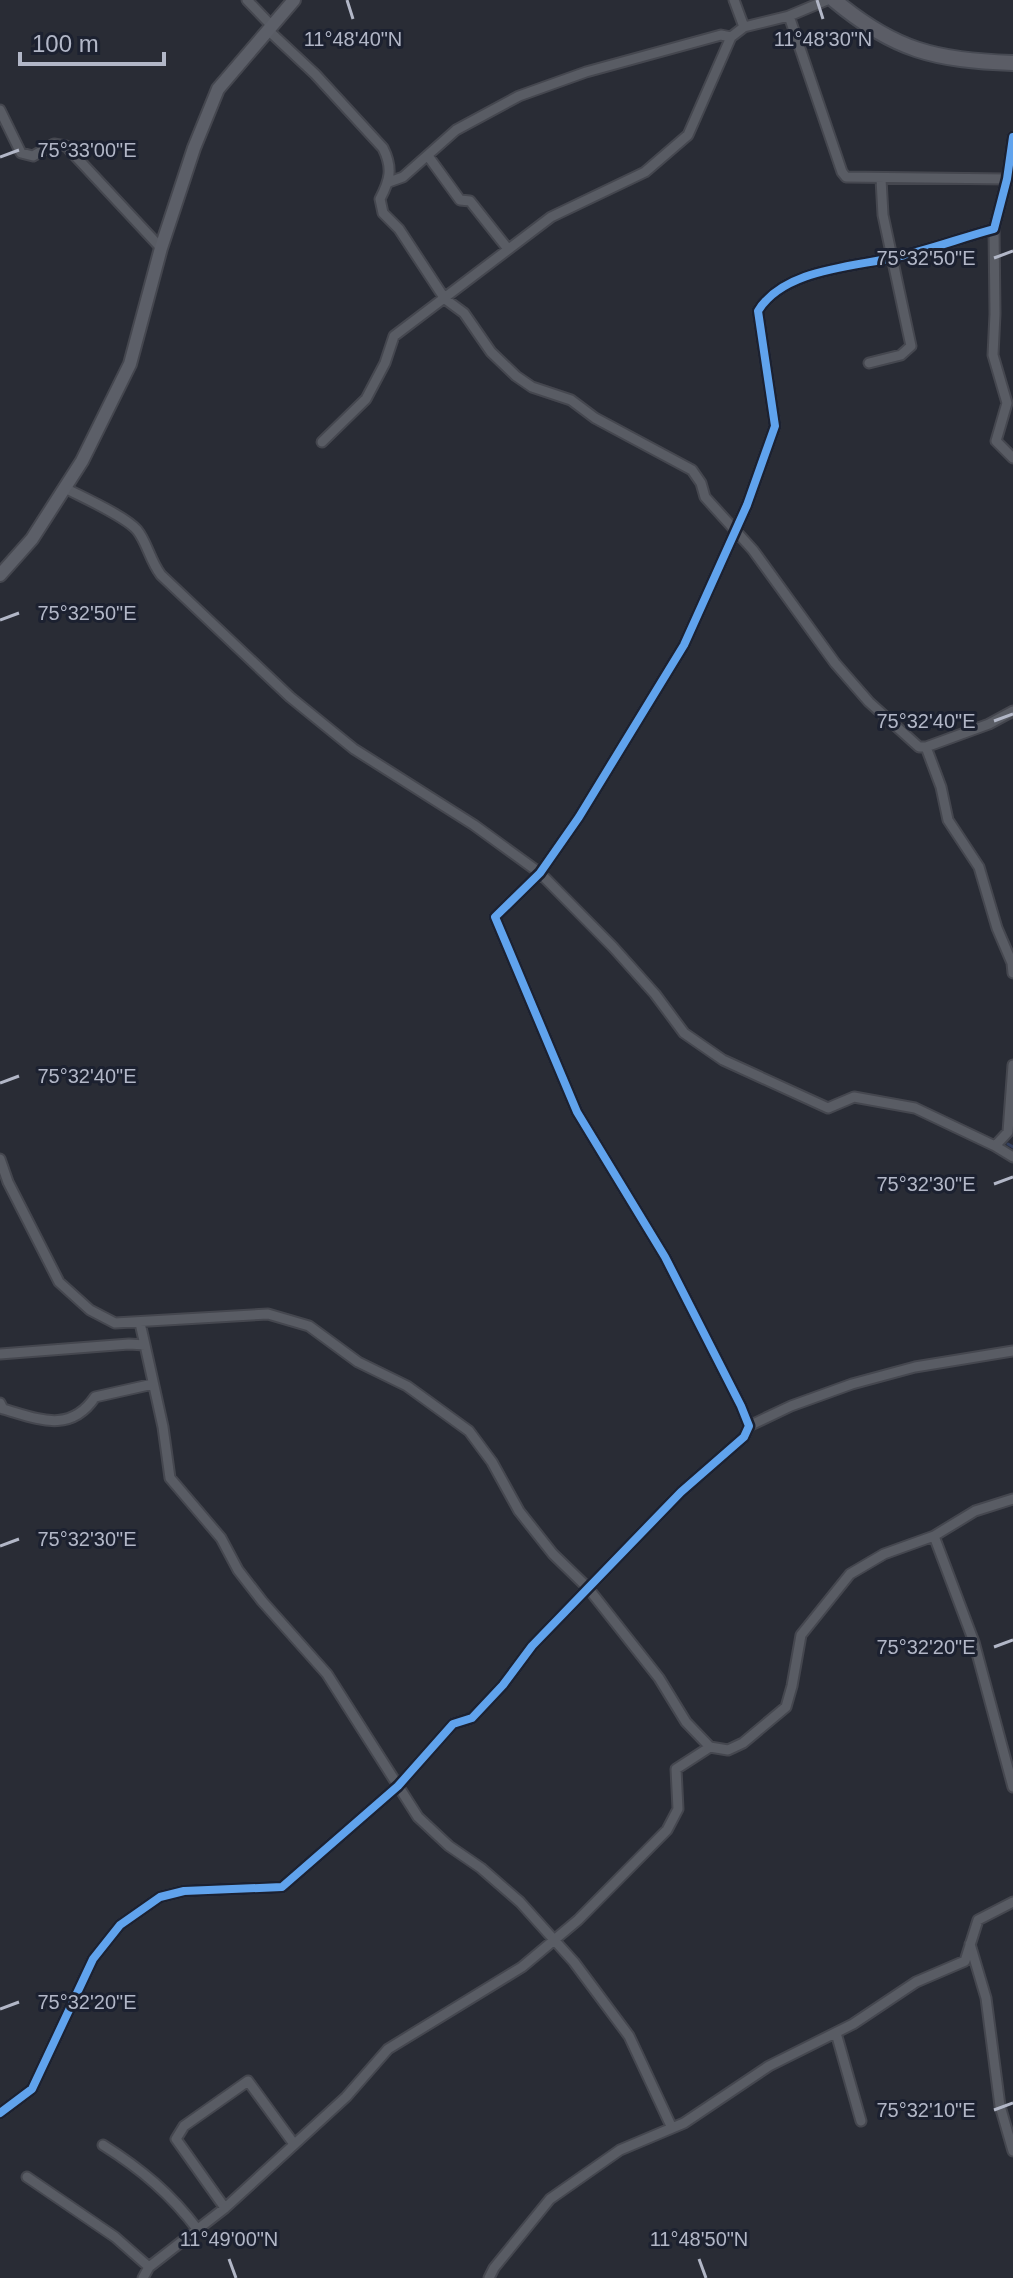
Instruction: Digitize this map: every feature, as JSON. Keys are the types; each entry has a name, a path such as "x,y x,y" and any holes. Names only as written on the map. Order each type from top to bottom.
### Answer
{"main road":[{"path":"0,575 32,539 82,461 130,364 161,248 205,117 218,89 294,0"},
{"path":"834,0 860,21 903,46 926,54 966,61 1013,63"}],"street":[{"path":"247,0 383,148 391,163 389,182 380,199 383,213 399,229 445,299 464,313 491,352 516,376 532,387 571,400 595,418 692,470 701,483 705,497 770,572 835,663 869,702 919,747 989,724 1013,711"},
{"path":"734,0 744,27"},
{"path":"322,442 366,399 385,363 394,336 551,217 645,172 688,135 731,37 744,27 789,16 827,0"},
{"path":"789,16 846,177 1007,179"},
{"path":"389,182 403,177 456,130 519,96 601,68 721,35 731,37"},
{"path":"0,110 21,153 33,156 54,144 66,146 161,248"},
{"path":"1013,137 1007,179 994,229 993,355 1010,401 996,441 1013,458"},
{"path":"428,156 460,200 470,201 508,249"},
{"path":"869,363 901,355 911,346 883,215 881,179"},
{"path":"749,1426 665,1257 577,1112 495,917 540,873 579,817 684,645 747,505 775,426 758,311 766,297 830,268 894,258 994,229"},
{"path":"65,488 133,526 161,575 290,697 354,749 474,825 540,873 613,947 655,994 684,1033 723,1060 828,1108 854,1097 915,1108 1013,1157"},
{"path":"926,747 941,787 948,820 979,867 1013,973"},
{"path":"995,1146 1008,1132 1013,1065"},
{"path":"0,1159 14,1195 59,1282 90,1310 115,1323 268,1314 309,1326 358,1362 407,1386 469,1431 492,1462 519,1511 544,1543 588,1588 659,1678 686,1722 710,1747 728,1750 743,1743 786,1707 801,1635 850,1574 884,1554 934,1536 975,1511 1013,1499"},
{"path":"140,1323 170,1478 221,1538 238,1570 262,1601 327,1674 418,1817 433,1833 481,1868 557,1940 629,2036 672,2128"},
{"path":"0,1354 145,1345"},
{"path":"0,2113 32,2089 93,1959 120,1925 160,1897 184,1891 282,1887 398,1786 453,1724 468,1721 503,1685 532,1646 681,1492 734,1448 749,1426 791,1406 865,1381 915,1367 1013,1351"},
{"path":"1,1407 57,1422 75,1417 95,1397 153,1384"},
{"path":"934,1536 974,1642 1013,1787"},
{"path":"143,2278 149,2267 225,2208 346,2097 388,2049 522,1967 557,1940 667,1830 678,1809 676,1769 710,1747"},
{"path":"489,2278 550,2199 620,2150 684,2123 769,2066 836,2033 916,1982 965,1961 978,1920 1013,1902"},
{"path":"970,1944 986,1998 1000,2106 1013,2151"},
{"path":"836,2033 861,2121"},
{"path":"225,2208 176,2139 184,2126 248,2081 294,2144"},
{"path":"103,2145 149,2176 198,2230"},
{"path":"27,2177 115,2237 149,2267"}],"waterway":[{"path":"1008,1144 1013,1147"}],"cycle path":[{"path":"0,2113 32,2089 93,1959 120,1925 160,1897 184,1891 282,1887 398,1786 453,1724 472,1718 503,1685 532,1646 681,1492 744,1437 749,1426 741,1406 665,1257 577,1112 495,917 540,873 579,817 684,645 747,505 775,426 758,311 769,297 784,287 819,272 905,255 994,229 1007,179 1013,137"}]}
